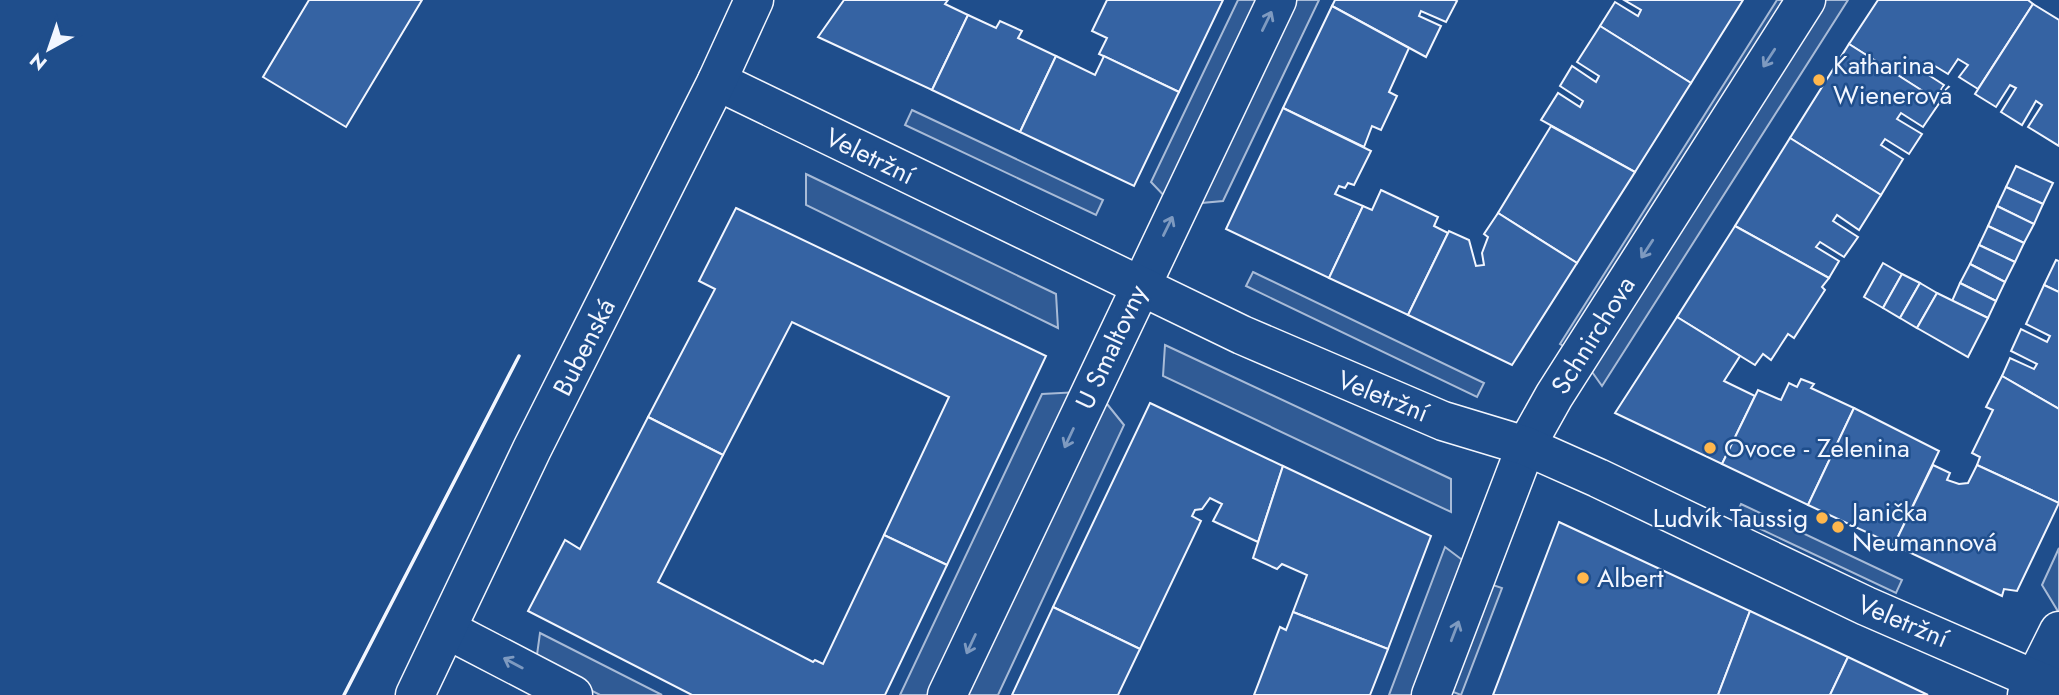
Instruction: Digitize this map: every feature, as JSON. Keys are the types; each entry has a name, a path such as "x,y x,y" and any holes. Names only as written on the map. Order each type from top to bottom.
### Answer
{"main road":[{"name":"Bubenská","path":"415,695 532,449 717,80 754,0"},
{"name":"U Smaltovny","path":"947,695 1138,287 1277,0"},
{"name":"Schnirchova","path":"1431,695 1526,446 1554,396 1806,0"},
{"name":"Veletržní","path":"717,80 1138,287 1351,383 1443,421 1526,446 2041,688"},
{"path":"447,630 573,695"},
{"path":"2041,688 2059,631"}],"shaded area":[{"path":"1238,0 1267,0 1170,202 1151,182"},
{"path":"1287,0 1319,0 1223,201 1190,204"},
{"path":"1777,0 1793,0 1571,351 1560,344"},
{"path":"1816,0 1848,0 1602,386 1585,362"},
{"path":"912,110 1103,200 1096,215 905,125"},
{"path":"806,174 1056,294 1058,328 806,205"},
{"path":"1253,272 1484,383 1477,397 1246,286"},
{"path":"1165,345 1451,479 1451,512 1163,376"},
{"path":"1079,392 934,695 900,695 1042,394"},
{"path":"1103,399 1124,425 998,695 964,695"},
{"path":"1741,504 1902,580 1896,593 1735,517"},
{"path":"1445,547 1465,562 1415,695 1389,695"},
{"path":"2059,548 2059,613 2042,585"},
{"path":"1487,583 1502,588 1461,695 1448,690"},
{"path":"540,633 662,695 600,695 536,662"}],"building":[{"path":"309,0 422,0 346,127 263,77"},
{"path":"844,0 948,0 945,4 968,15 932,90 818,37"},
{"path":"1107,0 1223,0 1179,92 1099,54 1107,38 1092,31"},
{"path":"1335,0 1457,1 1446,22 1421,11 1419,16 1441,26 1426,57 1332,6"},
{"path":"1624,0 1743,0 1691,83 1600,26 1615,2 1638,16 1641,10"},
{"path":"1878,0 2028,0 2033,4 1978,89 1959,77 1968,65 1958,59 1948,74 1930,63 1924,72 1944,85 1935,99 1849,44"},
{"path":"2033,4 2059,20 2059,146 2028,127 2042,105 2036,101 2022,125 2001,112 2016,88 2010,85 1996,107 1975,94"},
{"path":"1332,6 1409,48 1389,92 1397,96 1381,130 1372,126 1364,147 1283,108"},
{"path":"968,15 996,28 1000,21 1022,31 1018,38 1056,56 1020,132 932,90"},
{"path":"1600,26 1691,83 1635,172 1541,120 1558,93 1580,107 1583,101 1560,86 1572,66 1596,82 1599,76 1577,62"},
{"path":"1849,44 1940,102 1923,127 1901,113 1897,119 1922,134 1909,154 1885,139 1881,145 1903,159 1881,195 1790,138"},
{"path":"1056,56 1095,75 1104,56 1179,92 1134,186 1020,132"},
{"path":"1283,108 1371,151 1354,185 1348,183 1345,188 1339,186 1335,194 1363,206 1329,278 1226,229"},
{"path":"1551,126 1635,172 1577,263 1498,213"},
{"path":"1790,138 1881,195 1859,230 1837,215 1833,221 1858,237 1844,257 1820,242 1816,247 1839,261 1829,278 1735,226"},
{"path":"2016,166 2053,183 2043,204 2006,187"},
{"path":"2006,187 2043,204 2034,224 1997,206"},
{"path":"1381,190 1438,217 1434,226 1448,233 1408,315 1329,278 1363,206 1372,210"},
{"path":"1997,206 2034,224 2024,243 1988,226"},
{"path":"736,208 1046,356 947,565 884,535 949,397 792,322 723,455 648,417 715,289 699,281"},
{"path":"1498,213 1577,263 1512,365 1408,315 1449,231 1469,240 1476,266 1484,265 1482,253 1488,237 1484,234"},
{"path":"1735,226 1829,278 1822,287 1825,290 1794,338 1788,334 1771,360 1763,354 1755,365 1677,317"},
{"path":"1988,226 2024,243 2015,262 1979,245"},
{"path":"1979,245 2015,262 2005,282 1970,264"},
{"path":"2056,260 2059,261 2059,292 2044,285"},
{"path":"1883,263 1902,274 1883,308 1864,297"},
{"path":"1970,264 2005,282 1996,301 1960,283"},
{"path":"1902,274 1920,283 1900,318 1883,308"},
{"path":"1920,283 1937,293 1917,328 1900,318"},
{"path":"1960,283 1996,301 1988,318 1952,301"},
{"path":"2044,285 2059,292 2059,409 2002,376 2010,358 2034,369 2037,364 2011,351 2021,329 2047,342 2050,336 2026,324"},
{"path":"1937,293 1988,318 1968,357 1917,328"},
{"path":"1677,317 1740,356 1724,381 1755,396 1722,464 1615,413"},
{"path":"2002,376 2059,409 2059,503 1977,465 1980,457 1972,453 1993,410 1986,407"},
{"path":"1801,379 1814,384 1811,388 1854,408 1808,505 1722,464 1758,390 1781,400 1789,383 1797,387"},
{"path":"1150,403 1283,466 1258,542 1213,521 1222,504 1210,498 1202,509 1195,510 1192,516 1201,521 1140,649 1053,607"},
{"path":"1854,408 1939,451 1894,545 1808,505"},
{"path":"648,417 723,455 658,582 813,662 815,660 823,664 884,535 947,565 885,695 692,695 528,611 565,540 580,549"},
{"path":"1933,465 1950,473 1947,480 1959,484 1968,483 1977,465 2059,503 2017,591 2004,589 2002,596 1894,545"},
{"path":"1283,466 1431,536 1388,649 1293,612 1307,575 1282,564 1277,569 1253,558"},
{"path":"1559,522 1750,611 1718,695 1493,695"},
{"path":"1053,607 1140,649 1118,695 1012,695"},
{"path":"1750,611 1848,657 1830,695 1718,695"},
{"path":"1293,612 1388,649 1370,695 1254,695 1280,627 1286,630"},
{"path":"1848,657 1928,695 1830,695"}],"wall":[{"path":"344,695 519,356"}],"place":[{"name":"Katharina Wienerová","path":"1819,80"},
{"name":"Ovoce - Zelenina","path":"1710,448"},
{"name":"Ludvík Taussig","path":"1822,518"},
{"name":"Janička Neumannová","path":"1838,527"},
{"name":"Albert","path":"1583,578"}]}
